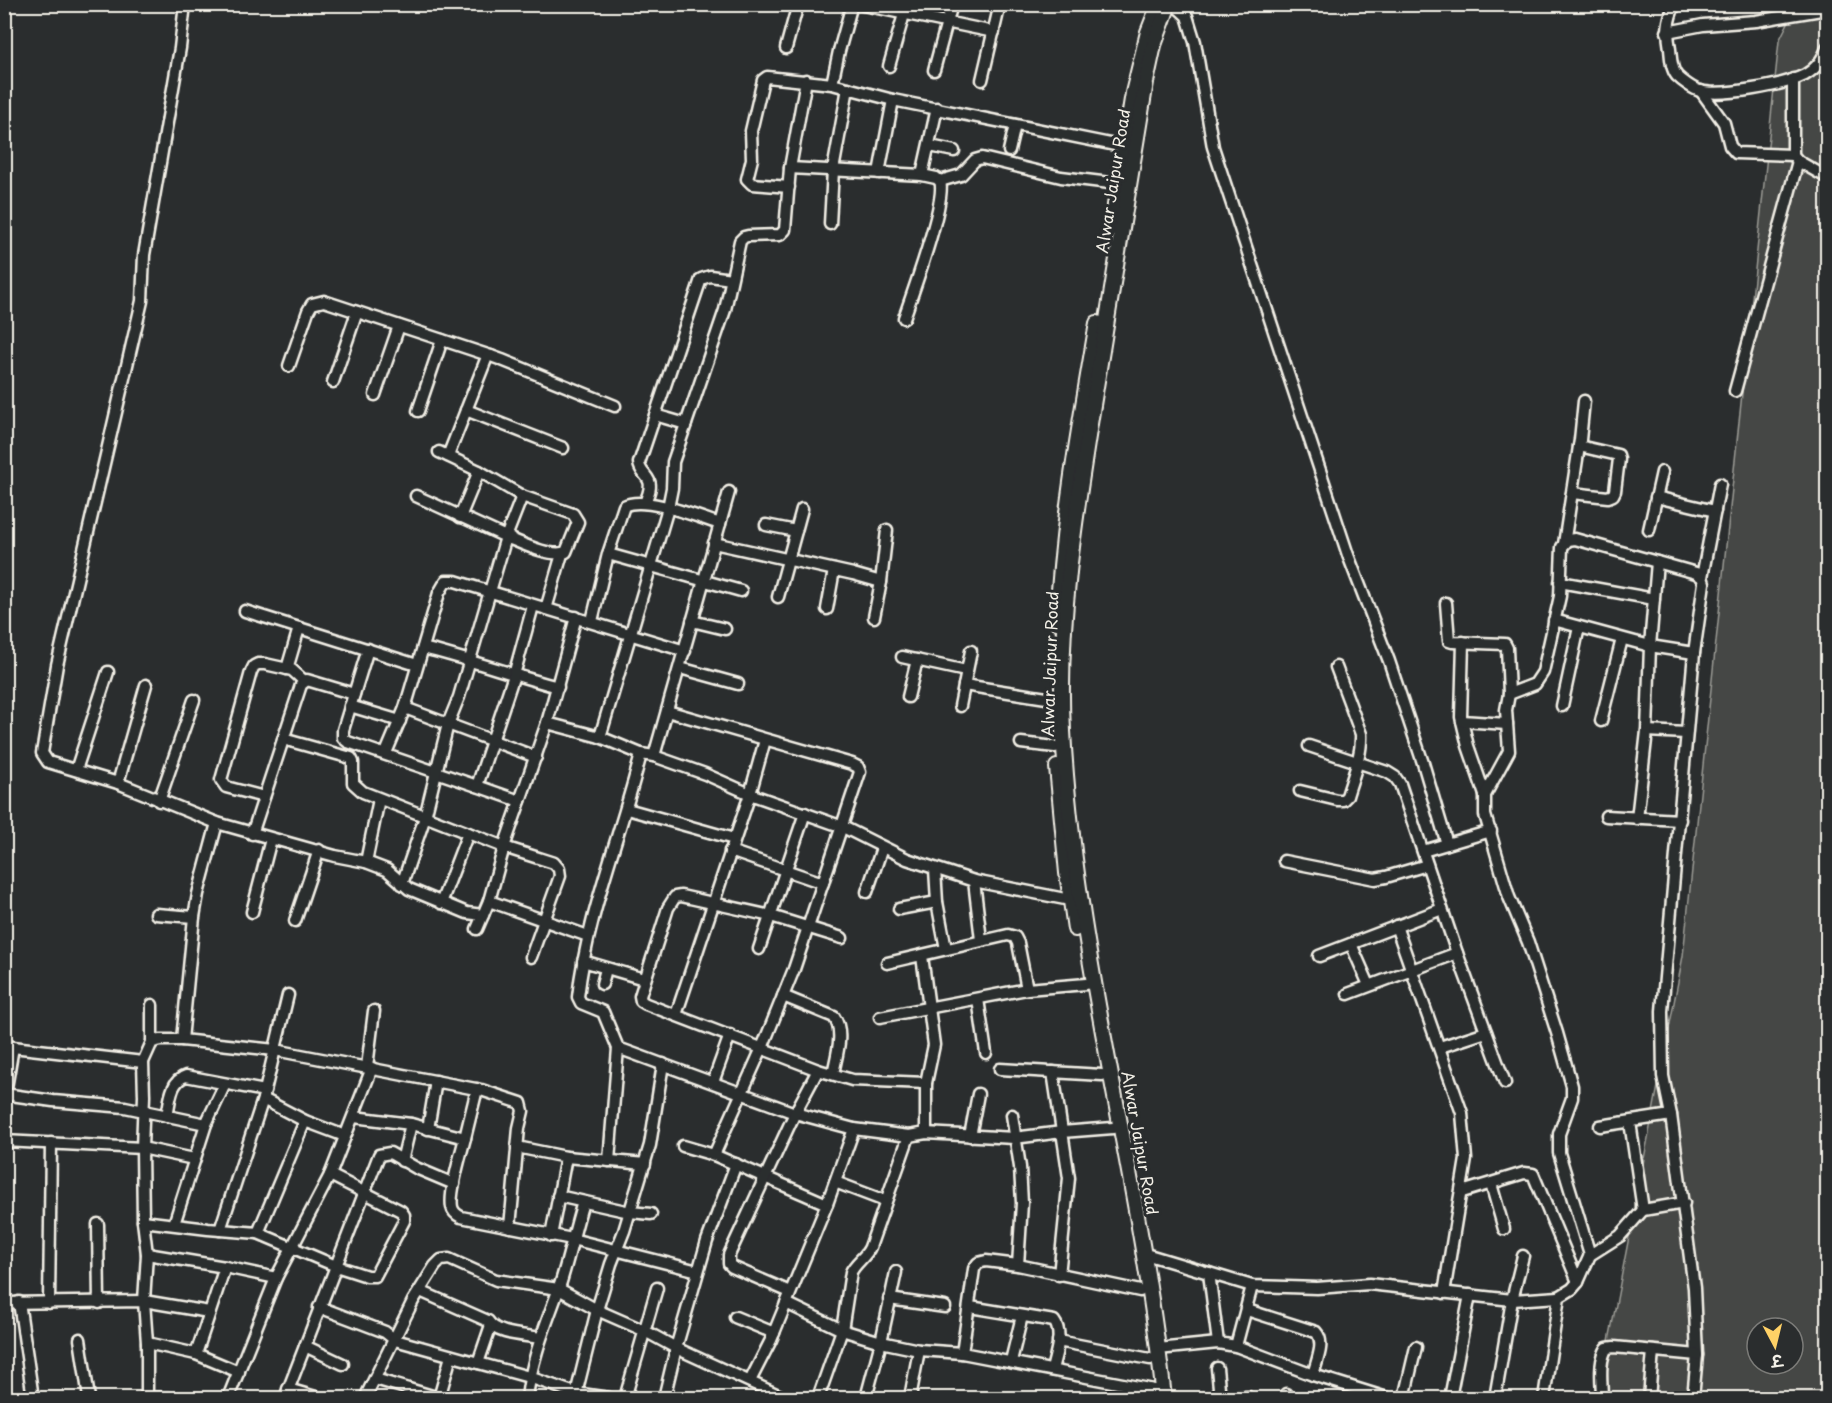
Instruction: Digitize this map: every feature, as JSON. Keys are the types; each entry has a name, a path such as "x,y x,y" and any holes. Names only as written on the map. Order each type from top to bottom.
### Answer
{"main road":[{"name":"Alwar Jaipur Road","path":"1158,1396 1142,1253 1080,902 1064,748 1062,700 1068,601 1078,500 1125,147 1140,63 1148,32 1159,4"},
{"name":"Alwar Jaipur Road","path":"1154,1354 1140,1291 1113,1128 1070,900 1055,747 1053,699 1058,596 1067,511 1123,175 1149,64 1161,22 1169,4"}],"street":[{"path":"185,4 180,48 144,255 141,302 57,664 42,753 48,762 118,783 217,823 335,856 366,862 387,870 402,884 441,903 467,913 483,915"},
{"path":"786,48 798,4"},
{"path":"832,84 852,4"},
{"path":"858,4 906,9 948,22 994,32"},
{"path":"934,70 952,4"},
{"path":"982,80 1000,4"},
{"path":"1174,4 1187,16 1195,42 1212,147 1348,555 1377,635 1389,661 1447,844"},
{"path":"1675,4 1668,19 1667,32 1672,68 1676,75 1701,91 1724,123 1730,146 1736,153 1796,158 1827,178"},
{"path":"889,66 906,9"},
{"path":"1667,32 1703,25 1756,21 1827,9"},
{"path":"1701,91 1743,91 1805,75 1823,59 1827,46"},
{"path":"789,187 752,184 747,179 752,159 751,131 763,80 767,77 832,84 893,100 1125,147"},
{"path":"1735,391 1796,158 1793,79"},
{"path":"600,737 668,508 674,462 725,310 740,241 744,237 780,235 785,230 790,168 806,80"},
{"path":"830,224 833,170 848,88"},
{"path":"879,173 893,100"},
{"path":"922,175 938,108"},
{"path":"1009,151 1015,125"},
{"path":"930,146 954,151"},
{"path":"790,168 922,175 940,181 961,175 975,160 982,158 1061,177 1123,175"},
{"path":"904,318 933,226 941,193 940,181"},
{"path":"645,503 650,486 649,481 640,470 639,463 701,279 710,276 731,279"},
{"path":"289,366 308,310 312,304 324,301 491,356 615,406"},
{"path":"333,382 357,312"},
{"path":"375,395 399,326"},
{"path":"418,411 442,340"},
{"path":"491,356 486,359 466,410 443,454 479,471 522,496 576,517 578,522 566,552 562,554 546,609"},
{"path":"1509,694 1529,687 1540,678 1560,596 1562,547 1572,493 1584,401"},
{"path":"466,410 563,448"},
{"path":"655,415 686,424"},
{"path":"1572,493 1608,497 1615,491 1618,455 1579,446"},
{"path":"460,517 479,471"},
{"path":"1649,530 1662,472"},
{"path":"1693,1398 1697,1355 1694,1288 1684,1203 1663,1076 1662,1011 1694,652 1704,583 1702,577 1720,484"},
{"path":"654,756 729,492"},
{"path":"416,496 506,537 562,554"},
{"path":"402,884 425,817 448,724 506,537 522,496"},
{"path":"1656,497 1715,512"},
{"path":"592,621 608,554 624,506 630,502 645,503 720,524"},
{"path":"778,597 802,509"},
{"path":"766,525 796,531"},
{"path":"874,617 888,531"},
{"path":"1564,544 1568,540 1575,539 1696,573 1702,577"},
{"path":"714,543 881,582"},
{"path":"608,554 741,591"},
{"path":"1637,819 1647,731 1650,646 1658,562"},
{"path":"827,609 834,570"},
{"path":"386,753 405,708 439,593 446,581 455,581 533,606 592,621 685,651"},
{"path":"1560,582 1654,599"},
{"path":"1446,603 1449,640 1505,644 1507,648 1509,694 1506,710 1509,751 1485,795"},
{"path":"477,786 514,675 533,606"},
{"path":"245,611 417,665"},
{"path":"477,929 489,901 504,847 547,723 576,617"},
{"path":"1554,620 1650,646 1694,652"},
{"path":"692,621 725,629"},
{"path":"1562,706 1579,627"},
{"path":"287,669 299,628"},
{"path":"1601,721 1622,639"},
{"path":"1463,642 1462,721 1467,746 1485,795 1485,815 1509,897 1528,942 1572,1086 1572,1098 1558,1143 1559,1153 1590,1255"},
{"path":"423,648 470,659 514,675 558,687"},
{"path":"368,649 343,730 343,738 348,742 386,753 436,773 520,801"},
{"path":"960,706 971,651"},
{"path":"902,657 966,671"},
{"path":"908,696 917,660"},
{"path":"264,797 226,787 221,780 254,666 265,664 292,670 304,681 315,681 354,694"},
{"path":"1300,790 1343,800 1347,796 1358,762 1362,744 1361,735 1336,667"},
{"path":"680,668 738,684"},
{"path":"76,770 108,672"},
{"path":"252,834 304,681"},
{"path":"118,783 146,685"},
{"path":"964,685 1053,699"},
{"path":"159,801 194,700"},
{"path":"350,706 400,721"},
{"path":"405,708 536,757"},
{"path":"667,711 858,766 860,772 843,827 783,996 714,1155"},
{"path":"1462,721 1507,724"},
{"path":"547,723 600,737 640,754 654,756 705,774 750,794 843,827 907,860 974,881 1070,900"},
{"path":"1647,731 1686,734"},
{"path":"283,740 351,758 355,786 380,799 504,847 554,863 559,869 560,876 531,957"},
{"path":"676,1015 750,794 765,740"},
{"path":"1021,744 1055,747"},
{"path":"1309,746 1387,772 1400,784 1457,953 1505,1083"},
{"path":"609,1161 618,1048 603,1012 579,1000 588,936 627,809 640,754"},
{"path":"366,862 380,799"},
{"path":"627,809 734,839"},
{"path":"759,949 806,813"},
{"path":"1606,816 1680,820"},
{"path":"182,1040 194,917 217,823"},
{"path":"1423,851 1491,831"},
{"path":"441,903 468,833"},
{"path":"252,912 272,839"},
{"path":"867,892 882,848"},
{"path":"295,921 319,850"},
{"path":"730,851 823,883"},
{"path":"1284,861 1376,879 1427,865"},
{"path":"934,869 945,949"},
{"path":"974,881 981,940"},
{"path":"842,938 771,916 681,896 675,897 668,908 644,980 641,1001 818,1070 852,1080 926,1083"},
{"path":"489,901 588,936"},
{"path":"899,909 938,902"},
{"path":"1319,956 1442,909"},
{"path":"156,914 194,917"},
{"path":"1396,926 1462,1113 1466,1160 1444,1293"},
{"path":"887,963 1008,935 1015,937 1018,944 1027,990"},
{"path":"1351,944 1369,985"},
{"path":"1348,994 1457,953"},
{"path":"922,956 934,1045 926,1083 926,1132"},
{"path":"583,961 644,980"},
{"path":"602,984 606,969"},
{"path":"880,1017 1027,990 1086,984"},
{"path":"220,1230 264,1095 288,995"},
{"path":"783,996 834,1017 837,1021 839,1038 833,1074"},
{"path":"978,999 986,1053"},
{"path":"152,1005 152,1042 143,1062 143,1221 147,1254 144,1301 147,1343 145,1398 169,1398"},
{"path":"228,1398 276,1278 330,1175 354,1117 369,1068 374,1011"},
{"path":"1440,1047 1486,1032"},
{"path":"713,1082 729,1035"},
{"path":"152,1042 182,1040 275,1050 477,1089 521,1103 523,1111 517,1147 510,1227"},
{"path":"143,1062 9,1047 5,1094 125,1107 206,1124"},
{"path":"618,1048 795,1113 854,1130 909,1136 926,1132 1014,1138 1062,1131 1113,1128"},
{"path":"575,1396 597,1310 645,1164 656,1120 663,1064"},
{"path":"1000,1069 1102,1075"},
{"path":"818,1070 795,1113 729,1255 729,1264 732,1267 842,1330 881,1342 920,1350 962,1353 1011,1361 1158,1396"},
{"path":"1053,1072 1069,1178 1059,1275"},
{"path":"167,1116 174,1084 179,1078 186,1076 264,1095 305,1121 345,1136"},
{"path":"428,1129 436,1081"},
{"path":"174,1224 206,1124 225,1084"},
{"path":"477,1089 454,1184 452,1207 455,1214 572,1239 698,1271"},
{"path":"970,1136 978,1094"},
{"path":"1012,1115 1020,1167 1022,1203 1018,1265"},
{"path":"1600,1126 1671,1115"},
{"path":"354,1117 411,1124 465,1138"},
{"path":"258,1233 305,1121"},
{"path":"1630,1122 1643,1210"},
{"path":"402,1161 411,1124"},
{"path":"750,1381 774,1333 827,1204 854,1130"},
{"path":"818,1398 842,1330 851,1272 854,1265 867,1254 909,1136"},
{"path":"4,1141 142,1148 194,1159"},
{"path":"49,1303 51,1143"},
{"path":"683,1146 714,1155 827,1204"},
{"path":"517,1147 566,1157 645,1164"},
{"path":"319,1398 286,1394 379,1155 390,1153 402,1161 454,1184"},
{"path":"551,1236 566,1157"},
{"path":"664,1398 698,1271 736,1164"},
{"path":"1462,1192 1524,1173 1533,1174 1578,1282"},
{"path":"143,1221 258,1233 336,1266 367,1276 375,1276 404,1221 404,1215 401,1211 330,1175"},
{"path":"834,1182 885,1201"},
{"path":"1491,1184 1504,1229"},
{"path":"558,1196 630,1212 651,1214"},
{"path":"527,1398 529,1377 540,1338 559,1289 583,1202"},
{"path":"1142,1253 1252,1286 1317,1288 1369,1284 1512,1300 1558,1297 1572,1289 1578,1282 1590,1255 1620,1236 1643,1210 1684,1203"},
{"path":"98,1224 99,1303"},
{"path":"147,1254 276,1278"},
{"path":"1495,1398 1512,1300 1523,1256"},
{"path":"365,1398 413,1301 435,1266 441,1260 449,1259 496,1280 559,1289 597,1310 785,1398"},
{"path":"962,1353 974,1269 978,1263 986,1261 1018,1265 1140,1291"},
{"path":"196,1354 225,1267"},
{"path":"866,1398 896,1272"},
{"path":"1209,1273 1218,1343"},
{"path":"1236,1346 1252,1286"},
{"path":"625,1398 657,1288"},
{"path":"420,1291 488,1321 500,1330 540,1338"},
{"path":"1450,1398 1470,1295"},
{"path":"1544,1398 1558,1297"},
{"path":"889,1299 945,1307"},
{"path":"4,1303 144,1301 209,1312"},
{"path":"19,1302 33,1398"},
{"path":"970,1306 1054,1321 1059,1327 1052,1370"},
{"path":"319,1307 385,1332 394,1340 529,1377 575,1396 609,1398"},
{"path":"1247,1310 1316,1332 1321,1336 1313,1375"},
{"path":"1011,1361 1022,1316"},
{"path":"735,1317 774,1333"},
{"path":"478,1364 491,1325"},
{"path":"80,1339 89,1398"},
{"path":"1058,1341 1154,1354 1218,1343 1236,1346 1313,1375 1387,1398"},
{"path":"147,1343 196,1354 239,1372"},
{"path":"304,1346 343,1364"},
{"path":"1404,1398 1416,1347"},
{"path":"1602,1398 1602,1361 1607,1348 1697,1355"},
{"path":"910,1398 920,1350"},
{"path":"1650,1398 1653,1351"},
{"path":"375,1379 439,1398 452,1356"},
{"path":"1216,1368 1220,1398 1248,1397"}],"shaded area":[{"path":"1797,5 1827,5 1827,1398 1598,1398 1683,956 1779,41"}]}
